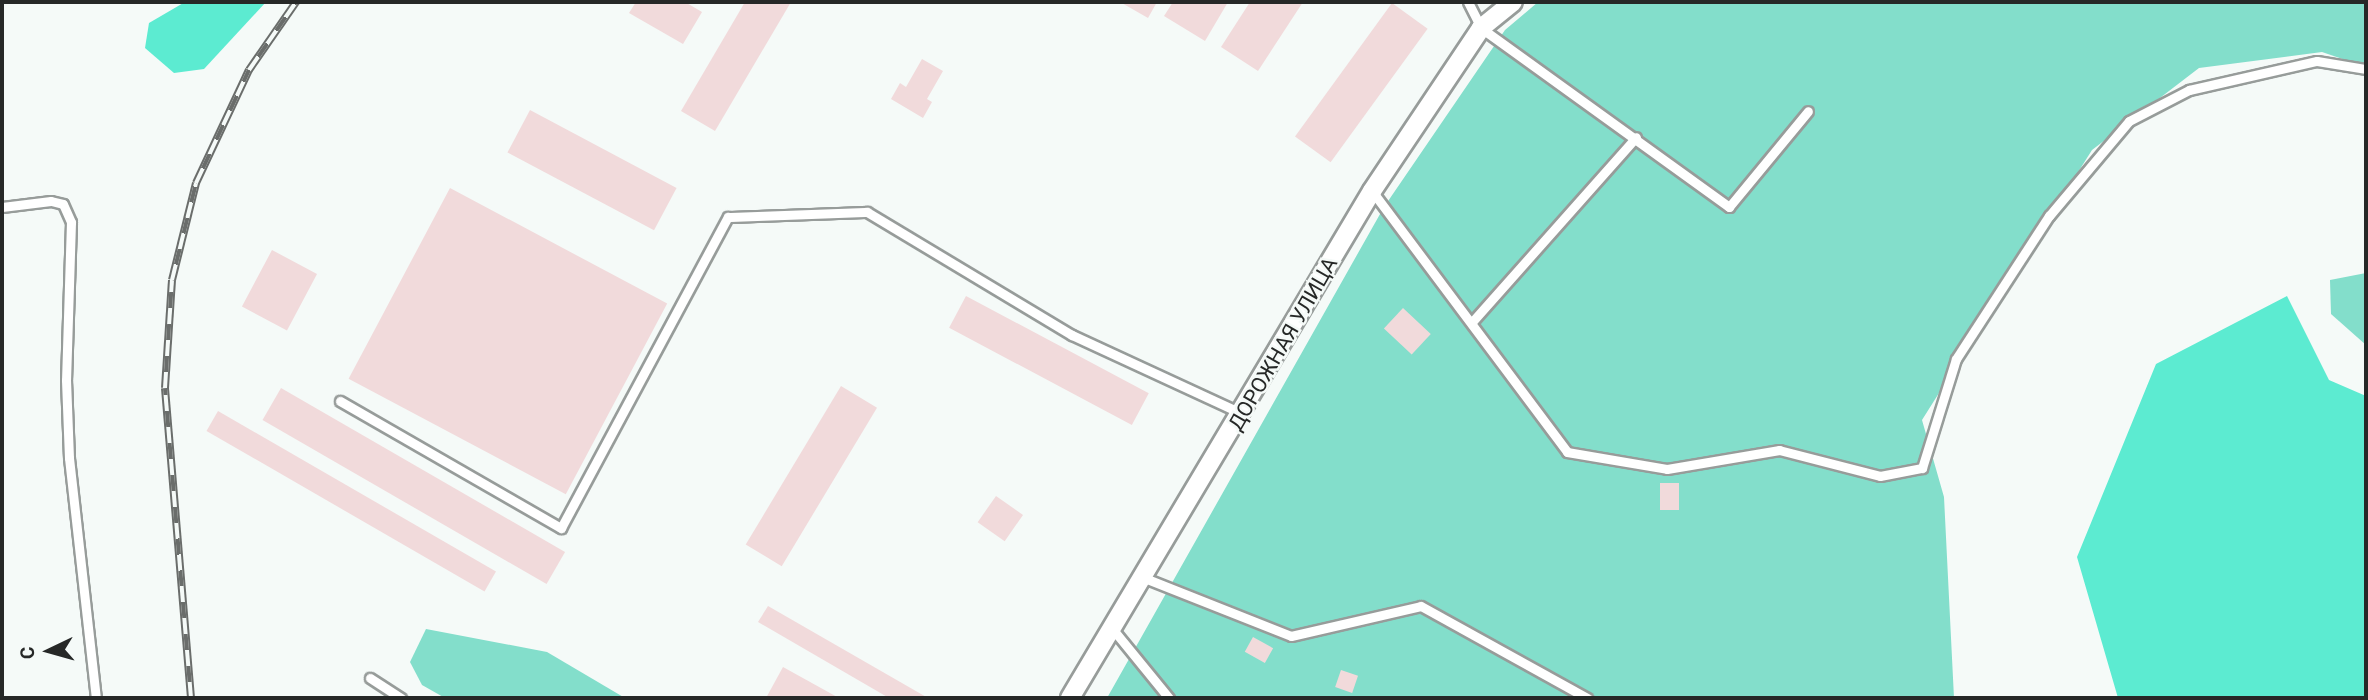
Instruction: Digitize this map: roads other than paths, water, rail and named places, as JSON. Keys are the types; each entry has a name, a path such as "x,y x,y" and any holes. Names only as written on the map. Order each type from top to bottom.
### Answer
{"street":[{"name":"ДОРОЖНАЯ УЛИЦА","path":"1070,698 1243,414 1372,191 1480,28 1513,2"}],"lane":[{"path":"1468,2 1480,28 1636,137 1729,207 1808,111"},
{"path":"1372,191 1567,452 1667,469 1779,450 1880,476 1922,468 1956,359 2049,216 2129,121 2189,90 2317,61 2366,69"},
{"path":"1472,322 1636,137"},
{"path":"2,207 51,201 69,210 69,458 96,698"},
{"path":"340,401 561,528 729,217 867,212 1072,335 1243,414"},
{"path":"1142,577 1291,636 1421,606 1587,698"},
{"path":"1111,627 1170,698"},
{"path":"370,678 401,698"}],"railway":[{"path":"191,698 165,388 172,280 196,183 249,70 296,2"}]}
